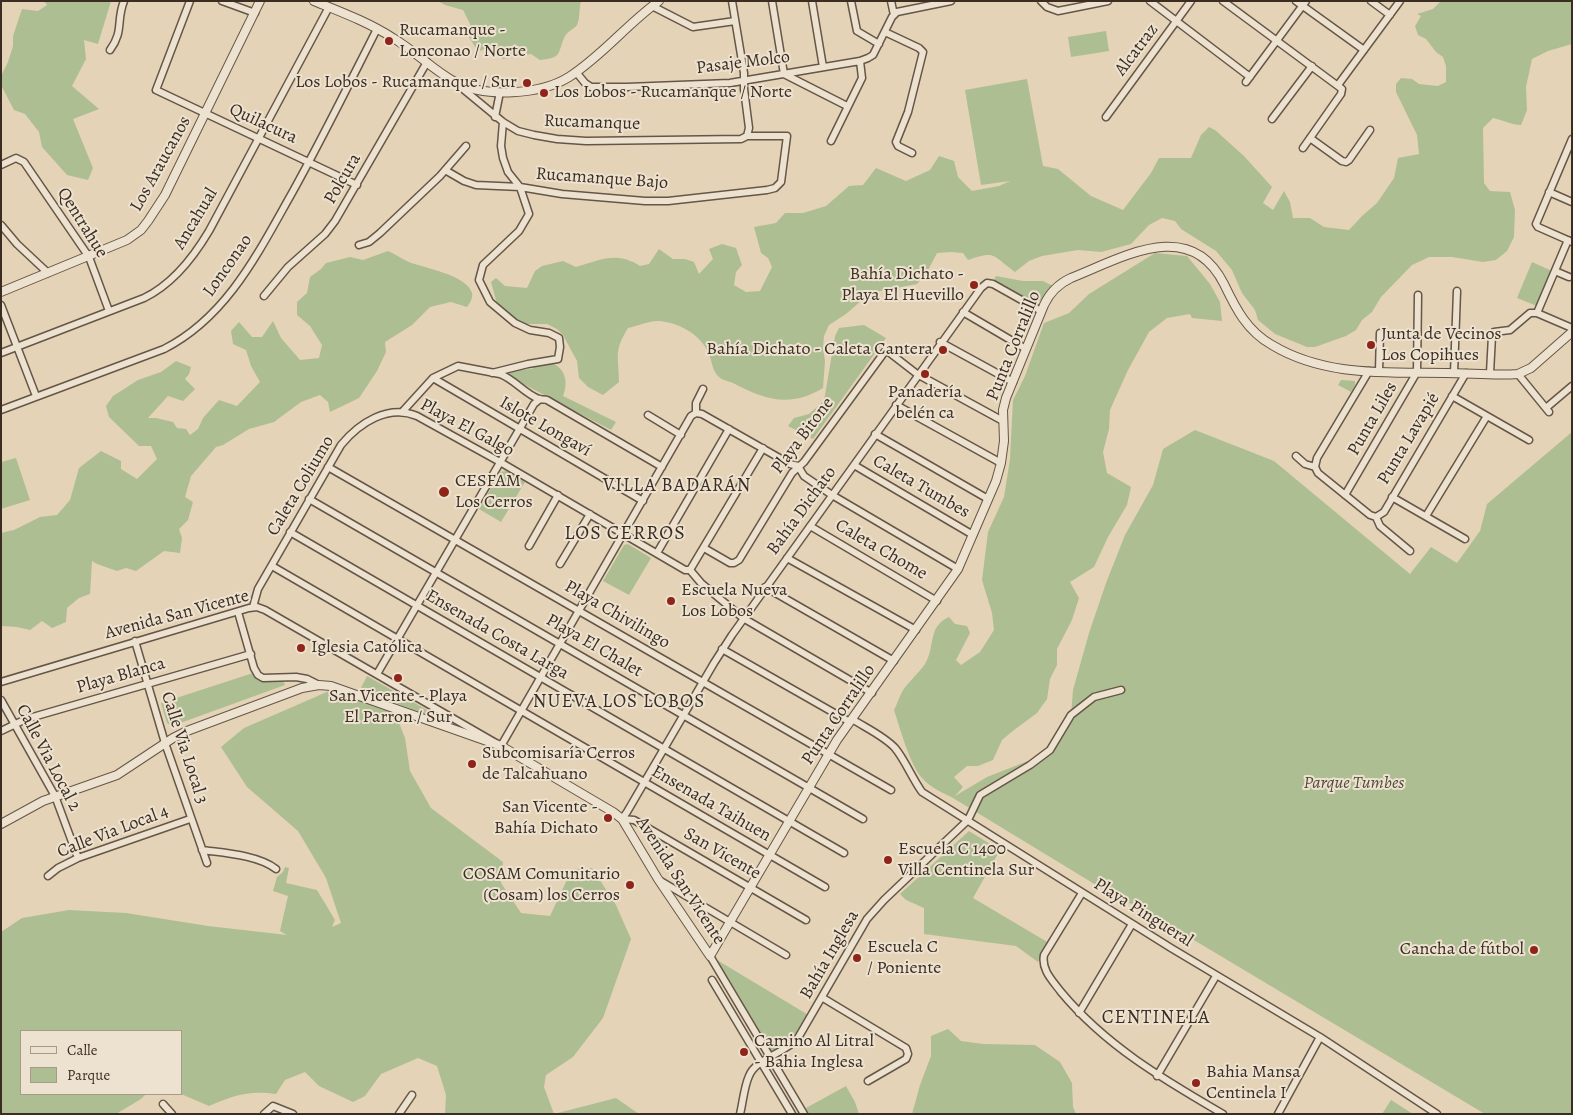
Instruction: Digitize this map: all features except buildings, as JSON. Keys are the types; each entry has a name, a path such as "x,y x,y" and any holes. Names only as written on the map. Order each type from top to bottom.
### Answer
{"street":[{"path":"110,50 119,36 120,12 124,1"},
{"name":"Quilacura","path":"190,1 156,90 357,185"},
{"path":"222,1 255,13"},
{"name":"Los Araucanos","path":"1,292 89,257 127,240 141,230 165,195 260,1"},
{"name":"Rucamanque","path":"314,1 377,28 454,81 495,117 518,130 534,135 572,140 741,139 747,136 787,136"},
{"path":"732,1 744,80 749,128 747,136"},
{"path":"772,1 784,74 847,106"},
{"path":"812,1 823,67"},
{"path":"851,1 857,31 879,44"},
{"path":"891,1 894,15"},
{"path":"831,141 862,78 860,61 871,57 894,15 901,11 951,1"},
{"path":"1042,2 1050,9 1058,11 1094,2 1108,1"},
{"path":"1150,1 1248,80 1304,3"},
{"name":"Alcatraz","path":"1106,117 1191,1"},
{"path":"1223,1 1342,89 1341,94 1303,148"},
{"path":"1296,1 1304,3 1364,50"},
{"path":"1370,1 1390,15"},
{"path":"1338,85 1400,1"},
{"path":"454,81 475,89 500,92 524,91 552,85 576,72 655,4 693,27 736,21"},
{"name":"Ancahual","path":"1,353 152,294 166,284 182,268 206,236 329,7"},
{"name":"Lonconao","path":"1,410 152,354 176,343 194,331 216,310 245,273 264,244 309,162 377,28"},
{"path":"885,32 919,48 923,52 908,112 896,142 898,146 912,153"},
{"name":"Pasaje Molco","path":"576,72 587,85 593,88 704,84 744,80 860,61"},
{"name":"Polcura","path":"264,296 294,261 330,228 357,185 427,62"},
{"path":"1272,119 1312,66"},
{"path":"495,117 500,92"},
{"path":"492,373 558,359 560,347 559,338 549,333 530,330 515,323 490,302 479,280 483,265 519,231 529,214 520,188 508,172 503,158 501,146 503,122"},
{"path":"1310,138 1346,162 1370,130"},
{"name":"Rucamanque Bajo","path":"520,188 562,194 645,201 674,200 767,190 776,188 781,182 787,136"},
{"path":"1537,312 1570,241 1536,225 1572,138"},
{"path":"359,245 372,240 445,170 466,146"},
{"path":"1564,157 1572,160"},
{"name":"Qentrahue","path":"1,166 14,158 24,162 89,257 109,311"},
{"path":"445,170 470,183 520,188"},
{"path":"1549,192 1572,202"},
{"path":"1,226 48,273"},
{"name":"Punta Corralillo","path":"710,956 829,754 958,569 1001,463 1004,441 1004,404 1012,382 1041,311 1051,293 1065,281 1141,251 1165,246 1179,246 1197,253 1209,263 1219,275 1243,320 1263,340 1312,363 1337,369 1369,371 1518,374"},
{"path":"1555,271 1569,277"},
{"name":"Bahía Dichato","path":"622,819 628,812 722,649 940,342 981,288 985,284 990,283 1041,311"},
{"path":"1454,373 1458,291"},
{"name":"Punta Liles","path":"1345,495 1417,372 1418,295"},
{"path":"1,305 36,396"},
{"path":"963,312 1026,349"},
{"path":"1490,374 1493,334 1496,331 1512,329 1530,313 1537,312 1572,330 1531,368 1518,374 1548,410 1572,386"},
{"path":"1379,371 1380,333"},
{"path":"940,342 1012,382"},
{"name":"Playa Bitone","path":"704,548 730,563 739,560 792,473 804,462 886,350 918,374"},
{"path":"403,411 433,378 458,366 506,376 540,399 547,400 662,467"},
{"path":"1369,371 1317,458 1315,467 1318,473 1371,516 1376,517 1380,526 1410,551"},
{"name":"Punta Lavapié","path":"1376,517 1382,514 1466,373"},
{"path":"918,374 1003,421"},
{"name":"Islote Longaví","path":"433,378 643,501"},
{"path":"238,612 255,671 260,677 301,678 319,685 336,688 501,746 681,434 692,416 696,413 696,403 703,389"},
{"path":"1452,396 1528,440"},
{"path":"377,674 519,429 534,404 540,399"},
{"path":"896,405 1001,463"},
{"name":"Playa El Galgo","path":"403,411 417,416 500,462 685,570 690,570 701,583 744,618 872,692"},
{"name":"Caleta Coliumo","path":"253,607 256,594 341,445 357,429 381,415 403,411"},
{"path":"696,413 702,414 790,464 798,466 804,476 832,495 958,569"},
{"path":"648,415 681,434"},
{"path":"1426,516 1488,416"},
{"path":"657,553 729,429"},
{"path":"875,434 988,499"},
{"path":"690,570 762,448"},
{"path":"1296,456 1305,464 1315,467"},
{"name":"Caleta Tumbes","path":"854,465 973,535"},
{"name":"Playa Chivilingo","path":"328,466 891,790"},
{"path":"529,546 558,495"},
{"path":"1392,497 1465,539"},
{"name":"Playa El Chalet","path":"309,499 863,820"},
{"path":"560,564 590,514"},
{"name":"Caleta Chome","path":"810,526 937,600"},
{"name":"Ensenada Costa Larga","path":"290,532 844,853"},
{"path":"786,558 916,630"},
{"name":"Ensenada Taihuen","path":"272,566 825,887"},
{"path":"765,587 894,662"},
{"name":"Avenida San Vicente","path":"1,682 253,607 265,610 501,746 622,819 658,879 710,956 804,1114"},
{"name":"Calle Via Local 3","path":"135,641 165,743 207,864"},
{"name":"Playa Pingueral","path":"722,649 888,742 895,749 922,792 1216,976 1320,1037 1437,1114"},
{"name":"Playa Blanca","path":"1,731 26,719 251,654"},
{"path":"1,824 55,796 117,775 165,743 187,731 302,688 319,685"},
{"path":"968,820 980,795 1030,765 1050,750 1071,716 1094,697 1121,690"},
{"name":"Calle Via Local 2","path":"1,700 55,796 78,858"},
{"name":"Calle Via Local 4","path":"48,876 58,868 78,858 190,819"},
{"name":"San Vicente","path":"622,819 634,820 806,920"},
{"name":"Bahía Inglesa","path":"762,1062 794,1044 873,912 968,820"},
{"path":"202,850 256,859 268,863 276,869"},
{"path":"658,879 786,954"},
{"path":"1082,892 1044,955 1043,964 1056,985 1079,1013 1126,1052 1158,1076 1223,1114"},
{"path":"1079,1013 1132,924"},
{"path":"1158,1076 1216,976"},
{"path":"712,980 792,1114"},
{"path":"823,998 906,1048 908,1054 906,1059 868,1082"},
{"path":"1278,1114 1320,1037"},
{"path":"740,1114 749,1076 762,1062"},
{"path":"400,1114 412,1095"},
{"path":"163,1104 172,1114"},
{"path":"264,1114 273,1106 293,1114"}],"green space":[{"path":"44,1 111,1 98,44 84,40 86,59 72,86 99,109 73,119 93,168 88,180 67,175 42,147 39,132 25,114 14,110 1,85 1,76 8,62 13,46 13,36 22,9 38,11 47,5"},
{"path":"438,1 581,1 577,25 565,36 558,54 552,58 540,60 531,54 503,59 484,49 478,52 469,37 471,26 463,10"},
{"path":"1441,1 1572,1 1572,44 1548,51 1532,59 1526,87 1527,110 1521,125 1493,118 1483,128 1484,183 1490,191 1510,192 1515,210 1514,237 1507,251 1496,260 1483,262 1452,257 1429,257 1412,265 1381,297 1372,312 1362,320 1356,330 1346,336 1315,347 1307,347 1275,334 1258,320 1255,310 1242,293 1232,270 1216,251 1181,229 1175,221 1162,218 1149,225 1131,244 1101,252 1078,250 1042,256 1029,261 1015,272 990,255 968,260 963,253 937,253 927,272 917,284 875,292 829,325 824,336 823,388 800,398 788,400 756,394 723,380 715,372 708,352 700,340 688,330 658,321 628,328 619,349 619,382 603,395 588,387 579,378 577,361 563,335 557,329 547,324 512,324 497,304 491,282 496,278 505,286 527,288 535,271 542,266 563,261 576,267 608,258 616,258 631,261 640,266 649,264 659,249 673,259 685,259 694,262 699,274 713,259 709,249 722,244 736,248 742,265 736,272 734,285 746,292 760,291 772,267 768,258 761,253 754,227 776,223 785,213 803,213 826,206 849,186 863,185 876,168 906,181 930,170 939,156 954,161 958,177 972,191 999,186 1010,181 981,185 965,90 1027,79 1043,166 1058,169 1091,196 1123,210 1151,173 1159,158 1191,158 1201,135 1209,127 1215,130 1244,156 1272,187 1263,203 1273,210 1284,191 1290,202 1293,218 1310,218 1324,227 1349,230 1377,203 1394,178 1398,158 1419,154 1417,135 1396,92 1396,84 1401,78 1412,79 1419,84 1438,86 1446,82 1446,66 1443,57 1436,52 1426,39 1418,35 1415,26 1421,16 1417,14 1433,9"},
{"path":"1106,31 1109,51 1071,57 1068,37"},
{"path":"388,251 409,262 462,281 472,293 472,299 467,307 451,302 430,307 412,325 385,342 386,352 377,371 359,398 330,412 328,402 320,395 301,402 274,422 249,429 223,445 216,447 191,476 185,497 193,502 188,520 179,529 182,538 180,553 164,551 136,571 126,568 117,571 92,561 90,594 79,598 67,608 66,622 52,628 42,621 30,630 1,626 1,533 14,530 40,517 57,515 70,500 79,468 101,451 121,461 121,469 137,479 157,459 151,446 139,446 109,417 106,406 113,396 138,380 161,372 176,361 191,367 185,379 195,389 183,401 168,396 148,418 173,422 177,428 186,429 190,435 198,429 203,418 219,400 237,406 260,382 251,366 246,350 233,344 231,331 239,322 252,337 262,337 273,321 281,338 300,360 319,358 322,345 310,326 297,315 297,302 307,293 310,277 326,263 350,257 363,260"},
{"name":"Parque Tumbes","path":"1155,253 1187,256 1210,284 1220,302 1222,321 1192,318 1190,314 1167,318 1149,332 1128,370 1110,410 1109,429 1103,452 1107,473 1131,487 1127,505 1108,537 1094,567 1070,582 1079,598 1072,620 1057,649 1057,665 1050,679 1047,699 1037,713 1002,740 993,760 978,766 967,766 954,777 963,787 955,796 987,777 1051,752 1071,715 1073,690 1089,633 1106,583 1125,535 1153,485 1163,449 1195,430 1274,461 1410,574 1431,547 1457,563 1480,531 1487,504 1572,432 1572,1114 1485,1114 1152,915 1101,888 937,790 923,779 914,765 894,710 904,688 925,664 935,631 942,621 949,617 955,624 967,626 970,633 956,660 961,665 980,652 994,630 992,613 982,580 988,532 1004,497 1010,459 1013,400 1025,376 1044,323 1069,313 1089,294"},
{"path":"1532,262 1552,271 1537,306 1517,298"},
{"path":"996,276 1023,281 1043,281 1053,286 1040,301 1030,301 994,280"},
{"path":"864,325 886,338 813,439 788,426 794,418 809,414 824,401 835,336 839,328"},
{"path":"548,362 558,367 564,375 566,385 563,396 616,422 611,430 510,377 510,372 513,370 532,369 537,365"},
{"path":"1341,380 1355,381 1351,392 1338,385"},
{"path":"16,458 30,500 1,509 1,462"},
{"path":"506,471 525,482 501,522 479,509 500,472"},
{"path":"628,544 651,558 629,595 603,581 624,545"},
{"path":"253,673 262,681 283,681 285,685 172,726 167,723 161,703"},
{"path":"367,676 450,723 360,690"},
{"path":"336,688 396,715 405,738 410,771 431,808 503,862 501,883 521,913 550,916 572,869 592,868 616,905 631,939 603,1018 573,1057 546,1075 544,1087 554,1114 445,1114 446,1095 437,1066 418,1058 381,1074 365,1096 353,1102 319,1086 305,1072 285,1080 276,1094 242,1094 209,1106 182,1094 182,1030 20,1030 20,1095 145,1095 116,1114 1,1114 1,932 22,918 69,910 126,913 208,926 287,935 280,931 288,896 273,891 277,877 283,872 285,867 289,868 286,883 317,890 335,920 332,927 341,923 326,878 298,831 247,787 221,747 244,728"},
{"path":"969,831 1000,850 973,898 1049,943 1038,962 1016,946 924,934 924,908 906,900 900,894"},
{"path":"717,960 810,1016 793,1043 772,1054"},
{"path":"948,1029 961,1041 983,1044 1035,1045 1060,1062 1072,1083 1073,1107 1076,1114 912,1114 931,1056 931,1036"},
{"path":"846,1086 859,1114 809,1114 806,1108"},
{"path":"616,1098 639,1114 554,1114"},
{"path":"1391,1100 1413,1114 1382,1114"}],"place":[{"name":"Rucamanque - Lonconao / Norte","path":"389,41"},
{"name":"Los Lobos - Rucamanque / Sur","path":"527,83"},
{"name":"Los Lobos - Rucamanque / Norte","path":"544,93"},
{"name":"Bahía Dichato - Playa El Huevillo","path":"974,285"},
{"name":"Junta de Vecinos Los Copihues","path":"1371,345"},
{"name":"Bahía Dichato - Caleta Cantera","path":"943,350"},
{"name":"Panadería belén ca","path":"925,374"},
{"name":"CESFAM Los Cerros","path":"444,492"},
{"name":"Escuela Nueva Los Lobos","path":"671,601"},
{"name":"Iglesia Católica","path":"301,648"},
{"name":"San Vicente - Playa El Parron / Sur","path":"398,678"},
{"name":"Subcomisaría Cerros de Talcahuano","path":"472,764"},
{"name":"San Vicente - Bahía Dichato","path":"608,818"},
{"name":"Escuela C 1400 Villa Centinela Sur","path":"888,860"},
{"name":"COSAM Comunitario (Cosam) los Cerros","path":"630,885"},
{"name":"Cancha de fútbol","path":"1534,950"},
{"name":"Escuela C / Poniente","path":"857,958"},
{"name":"Camino Al Litral - Bahia Inglesa","path":"744,1052"},
{"name":"Bahia Mansa Centinela I","path":"1196,1083"}],"district":[{"name":"VILLA BADARÁN","path":"677,486"},
{"name":"LOS CERROS","path":"625,534"},
{"name":"NUEVA LOS LOBOS","path":"619,702"},
{"name":"CENTINELA","path":"1156,1018"}]}
